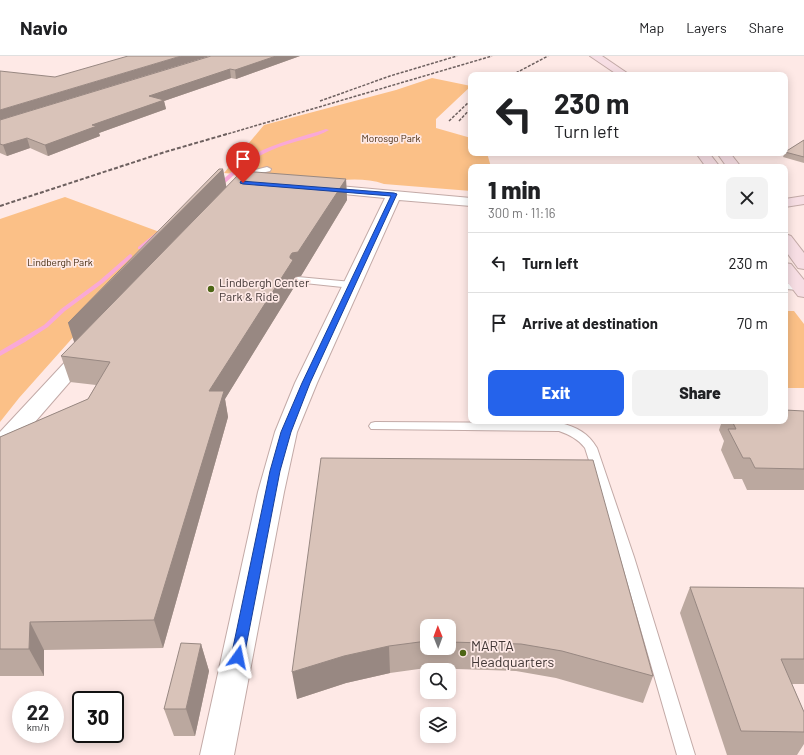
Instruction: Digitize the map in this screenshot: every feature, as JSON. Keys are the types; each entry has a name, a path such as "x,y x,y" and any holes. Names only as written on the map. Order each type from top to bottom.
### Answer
{"main road":[{"path":"595,56 620,72"},
{"path":"612,56 635,71"},
{"path":"704,156 711,164"},
{"path":"725,156 732,164"},
{"path":"788,203 804,200"},
{"path":"788,208 804,209"},
{"path":"788,243 804,264"},
{"path":"788,274 796,289"}],"street":[{"path":"231,196 251,183"},
{"path":"307,188 394,194 468,202"},
{"path":"217,755 278,460 295,408 394,194"},
{"path":"0,447 96,340"}],"lane":[{"path":"251,183 249,174 256,170 267,169"},
{"path":"298,280 352,285"},
{"path":"375,426 560,427 571,430 587,440 627,557 686,755"}],"green space":[{"name":"Morosgo Park","path":"432,78 468,85 468,89 436,119 436,128 468,137 468,156 488,156 490,164 468,164 468,191 384,184 368,180 317,181 224,173 264,125 396,90"},
{"name":"Lindbergh Park","path":"65,197 165,234 19,398 0,422 0,219"},
{"path":"788,311 794,311 804,324 804,388 788,388"}],"building":[{"path":"128,56 181,56 0,110 0,71 55,77"},
{"path":"211,56 276,56 235,70 230,69 149,96 164,100 92,125 97,126 45,145 27,138 3,145 0,144 0,120"},
{"path":"804,140 804,157 788,153 788,150"},
{"path":"219,169 223,169 68,323"},
{"path":"242,171 346,179 298,252 292,253 290,256 293,260 209,391 224,391 154,620 30,622 29,649 0,649 0,437 88,399 110,362 61,356"},
{"path":"788,410 804,411 804,469 755,468 750,458 743,458 728,429 736,429 734,424 788,424"},
{"path":"321,458 593,460 653,676 562,651 521,644 456,642 456,619 420,619 420,642 389,646 344,656 292,672"},
{"path":"690,587 804,588 804,659 781,659 804,712 804,732 741,731"},
{"path":"181,643 201,644 186,709 164,709"}],"waterway":[{"path":"219,186 241,166 258,154 287,142 327,130"},
{"path":"140,248 157,234"},
{"path":"0,354 46,326 63,310 101,282 130,256"}],"railway":[{"path":"320,101 390,76 457,56"},
{"path":"224,135 492,56"},
{"path":"518,72 548,56"},
{"path":"449,121 468,103"},
{"path":"459,121 468,111"},
{"path":"0,206 165,152 227,134"}],"place":[{"name":"Lindbergh Center Park & Ride","path":"211,289"},
{"name":"MARTA Headquarters","path":"463,653"}],"route":[{"path":"238,657 275,471 286,432 306,383 394,194 243,183"}]}
